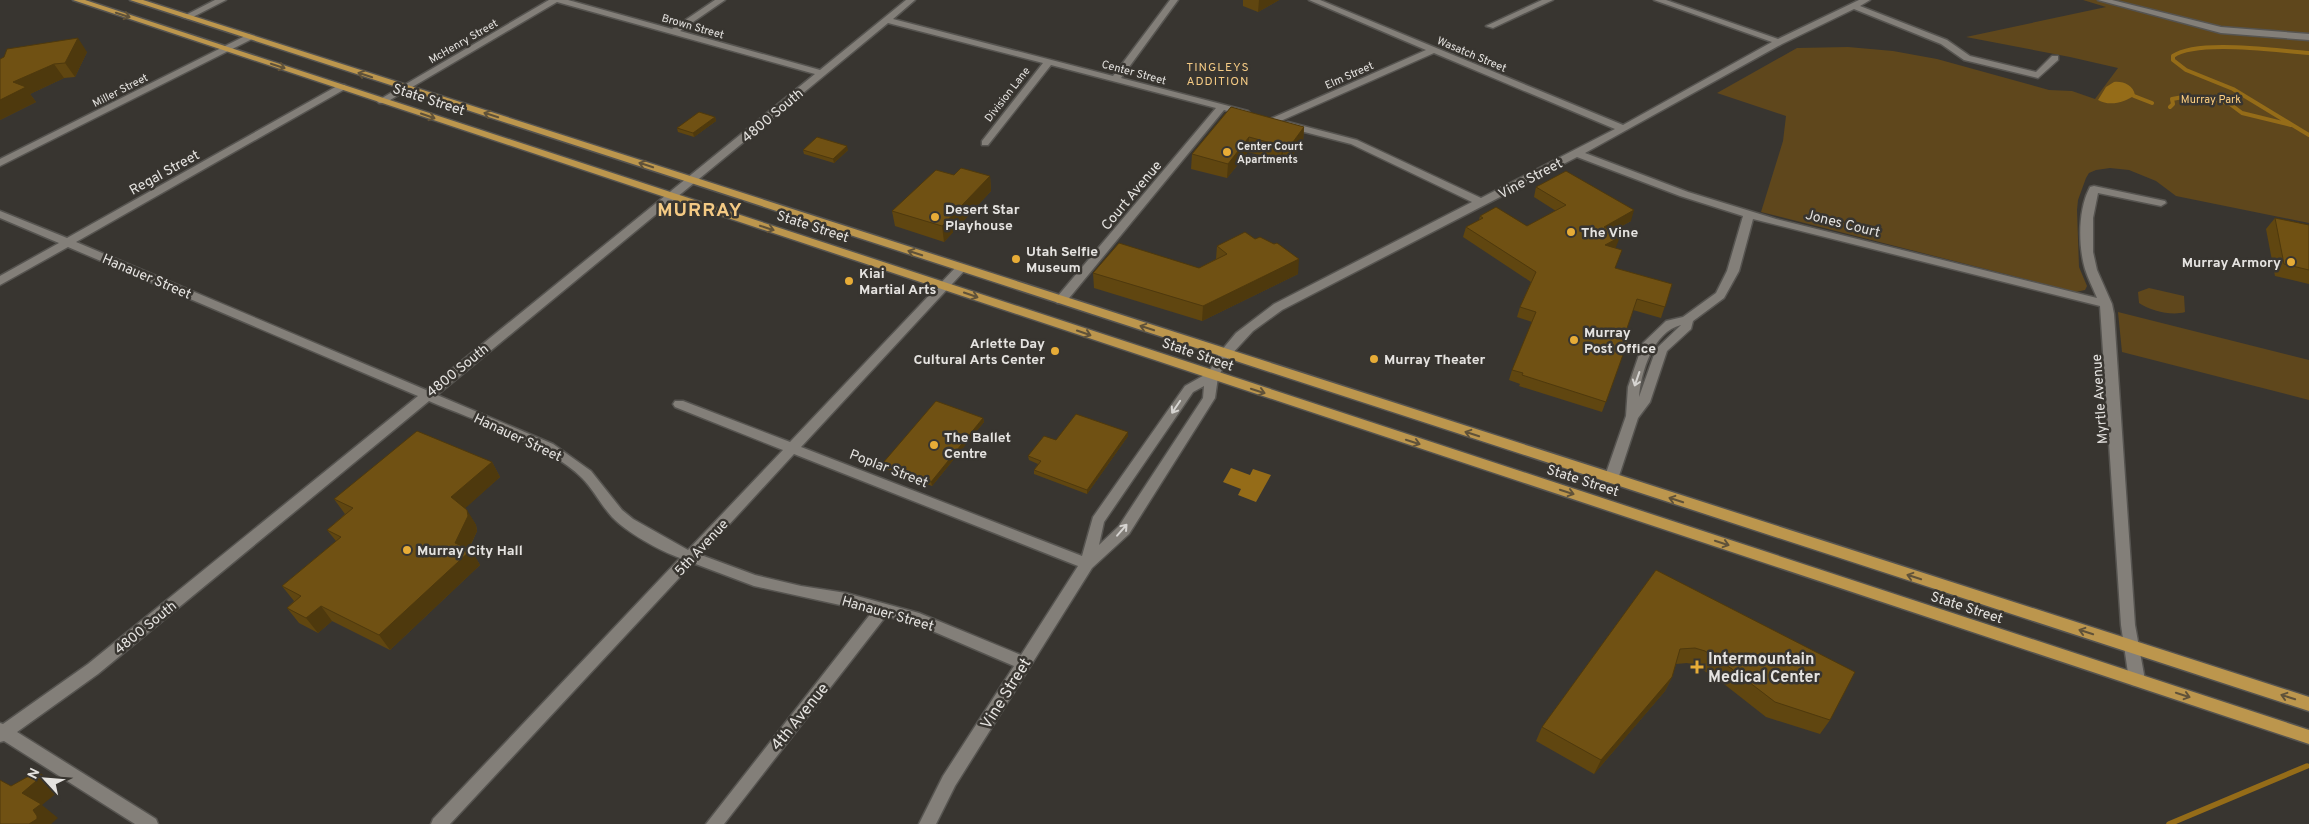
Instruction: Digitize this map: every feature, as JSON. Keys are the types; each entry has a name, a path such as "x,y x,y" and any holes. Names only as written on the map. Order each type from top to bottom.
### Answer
{"main road":[{"name":"State Street","path":"77,0 1212,376 2309,736"},
{"name":"State Street","path":"134,0 2309,704"}],"street":[{"path":"186,17 222,0"},
{"name":"McHenry Street","path":"382,101 554,0"},
{"name":"Brown Street","path":"559,0 821,73"},
{"path":"673,32 721,0"},
{"name":"4800 South","path":"1,732 93,669 911,0"},
{"path":"1114,79 1174,0"},
{"name":"Wasatch Street","path":"1313,0 1623,130"},
{"path":"1490,26 1549,0"},
{"path":"1658,0 1779,42"},
{"name":"Vine Street","path":"927,824 949,781 1087,564 1124,530 1209,398 1212,376 1249,326 1278,307 1623,130 1779,42 1866,0"},
{"path":"2102,0 2221,30 2309,37"},
{"path":"1852,6 1944,42 1972,60 2038,76 2055,58"},
{"name":"Center Street","path":"887,20 1354,142 1482,203"},
{"name":"Miller Street","path":"0,163 249,37"},
{"name":"Elm Street","path":"1264,118 1434,50"},
{"name":"Division Lane","path":"985,143 1049,62"},
{"name":"Regal Street","path":"0,281 342,87"},
{"name":"Court Avenue","path":"1061,300 1222,107"},
{"name":"Jones Court","path":"1578,153 1654,184 1749,214 2106,304"},
{"name":"Myrtle Avenue","path":"2137,680 2128,626 2106,304 2090,268 2087,229 2089,201 2094,189 2161,203"},
{"name":"Hanauer Street","path":"0,214 559,454 586,474 617,514 628,523 641,532 691,557 754,580 884,608 919,619 1023,663"},
{"path":"1611,479 1632,416 1644,402 1662,349 1688,326 1687,320 1710,305 1724,289 1732,271 1749,214"},
{"name":"5th Avenue","path":"439,824 961,268"},
{"name":"Vine Street","path":"1087,564 1098,521 1189,388 1212,376"},
{"name":"Poplar Street","path":"679,404 1087,564"},
{"name":"4th Avenue","path":"714,824 884,608"},
{"path":"1,732 150,824"}],"green space":[{"name":"Murray Park","path":"2083,0 2309,0 2309,223 2176,196 2156,181 2129,170 2110,168 2096,170 2089,173 2086,178 2078,200 2079,267 2087,286 2085,290 2076,292 1761,212 1783,141 1786,116 1717,93 1797,48 1848,47 1893,51 1937,59 2049,90 2072,91 2095,99 2118,68 1966,37 2106,7"},
{"path":"2149,288 2184,296 2185,312 2162,312 2139,303 2138,292"},
{"path":"2118,312 2309,360 2309,400 2122,352"}],"shaded area":[{"path":"2114,82 2127,84 2135,95 2117,103 2107,103 2098,100 2106,87"},
{"path":"1231,468 1250,475 1253,469 1271,475 1256,502 1238,495 1241,489 1223,482"}],"building":[{"path":"78,38 65,63 54,64 13,82 26,87 0,100 0,59 4,57 7,49"},
{"path":"1231,107 1304,127 1290,146 1284,144 1282,146 1249,137 1228,164 1192,154"},
{"path":"699,112 715,117 693,133 677,128"},
{"path":"817,137 847,146 833,159 803,150"},
{"path":"961,168 990,176 942,226 892,211 936,170 954,175"},
{"path":"1566,171 1634,210 1604,227 1620,237 1605,245 1622,250 1615,268 1672,284 1665,307 1637,299 1624,337 1629,338 1606,402 1522,375 1523,373 1512,370 1536,312 1520,307 1536,272 1466,227 1483,218 1480,216 1496,207 1527,226 1566,205 1536,187"},
{"path":"2275,218 2309,225 2309,270 2284,264"},
{"path":"1245,232 1255,239 1260,237 1274,244 1277,243 1299,259 1203,306 1093,273 1119,243 1199,268 1227,254 1217,246"},
{"name":"The Ballet Centre","path":"936,401 983,418 931,482 882,464"},
{"path":"1076,414 1128,432 1087,490 1034,470 1041,461 1028,456 1044,436 1056,440"},
{"name":"Murray City Hall","path":"417,431 492,462 451,497 467,510 468,516 455,543 471,550 379,635 321,606 306,618 287,608 301,596 282,586 341,537 327,530 353,508 334,499"},
{"path":"1656,570 1855,672 1830,720 1775,702 1732,669 1705,651 1695,648 1680,649 1672,677 1601,760 1542,727"},
{"path":"38,771 42,776 22,793 41,804 33,810 37,819 29,824 0,824 0,780 11,786"}],"waterway":[{"path":"2309,53 2219,47 2200,48 2173,56 2173,60 2186,70 2233,89 2309,135"},
{"path":"2134,96 2152,103"},
{"path":"2170,107 2173,104 2172,99 2183,97 2207,102 2217,100 2230,104 2242,113 2291,125"},
{"path":"2169,824 2307,766"}],"place":[{"name":"Center Court Apartments","path":"1227,152"},
{"name":"Desert Star Playhouse","path":"935,217"},
{"name":"The Vine","path":"1571,232"},
{"name":"Utah Selfie Museum","path":"1016,259"},
{"name":"Murray Armory","path":"2291,262"},
{"name":"Kiai Martial Arts","path":"849,281"},
{"name":"Murray Post Office","path":"1574,340"},
{"name":"Arlette Day Cultural Arts Center","path":"1055,351"},
{"name":"Murray Theater","path":"1374,359"},
{"name":"The Ballet Centre","path":"934,445"},
{"name":"Murray City Hall","path":"407,550"},
{"name":"Intermountain Medical Center","path":"1697,667"}],"district":[{"name":"TINGLEYS ADDITION","path":"1218,74"},
{"name":"MURRAY","path":"700,209"}]}
